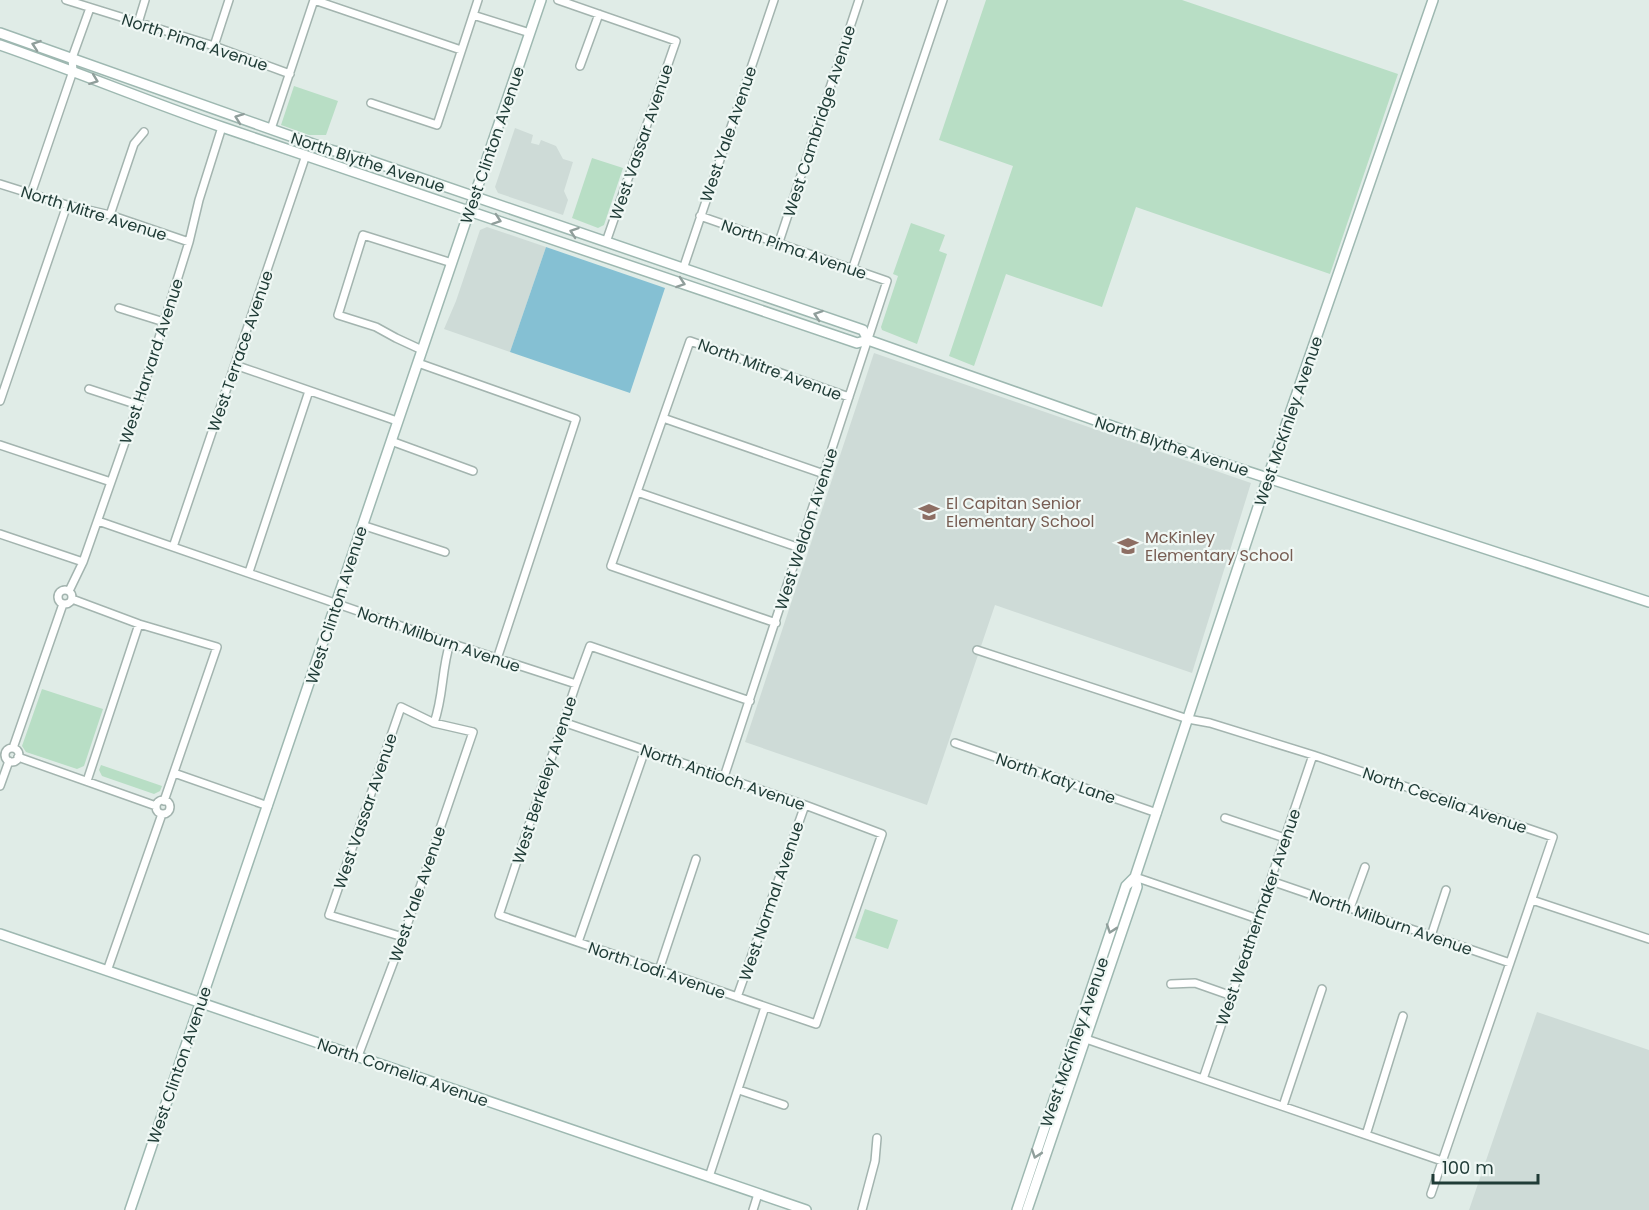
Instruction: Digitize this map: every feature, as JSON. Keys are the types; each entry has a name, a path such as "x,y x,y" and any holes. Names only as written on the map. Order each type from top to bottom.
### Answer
{"street":[{"name":"North Pima Avenue","path":"66,0 214,46 290,74"},
{"path":"138,23 145,0"},
{"path":"214,46 229,0"},
{"path":"271,129 314,0 461,50"},
{"path":"372,103 436,125 478,0"},
{"name":"West Clinton Avenue","path":"130,1210 541,0"},
{"path":"558,0 599,14 580,66"},
{"name":"West Yale Avenue","path":"682,269 774,0"},
{"name":"West Cambridge Avenue","path":"779,242 859,0"},
{"path":"852,270 943,0"},
{"name":"West McKinley Avenue","path":"1017,1210 1126,886 1135,877 1268,477 1433,0"},
{"path":"31,194 90,8"},
{"name":"West Vassar Avenue","path":"599,14 676,41 606,242"},
{"path":"472,15 530,33"},
{"name":"North Blythe Avenue","path":"0,33 222,127 857,343 868,340 1011,392 1649,602"},
{"name":"North Blythe Avenue","path":"0,45 73,65 474,197 863,330 868,340"},
{"name":"West Harvard Avenue","path":"70,595 138,405 222,127"},
{"path":"110,214 134,144 144,132"},
{"name":"West Terrace Avenue","path":"173,547 306,155"},
{"name":"North Mitre Avenue","path":"0,184 67,205 110,214 189,242"},
{"path":"0,400 67,205"},
{"name":"North Pima Avenue","path":"700,216 888,281"},
{"path":"422,350 376,327 338,315 363,235 452,263"},
{"name":"West Weldon Avenue","path":"724,777 888,281"},
{"path":"119,308 164,322"},
{"name":"North Mitre Avenue","path":"663,418 690,341 849,398"},
{"path":"418,363 576,419 497,659"},
{"path":"235,365 397,421"},
{"path":"89,389 138,405"},
{"path":"249,572 309,391"},
{"path":"776,623 611,566 663,418 824,474"},
{"path":"391,441 473,471"},
{"path":"0,445 111,482"},
{"path":"638,492 800,548"},
{"name":"North Milburn Avenue","path":"98,521 335,604 576,684"},
{"path":"362,525 445,552"},
{"path":"0,534 83,562"},
{"path":"63,604 58,599 62,591 139,624 217,646 165,801"},
{"path":"63,604 69,603 70,595"},
{"path":"18,757 15,761 5,758 6,752 13,748 63,604"},
{"path":"87,781 139,624"},
{"path":"434,723 441,698 443,665 450,643"},
{"name":"West Berkeley Avenue","path":"499,915 590,646 750,700"},
{"name":"North Cecelia Avenue","path":"977,650 1188,719 1210,723 1313,755 1553,837 1431,1194"},
{"name":"West Vassar Avenue","path":"403,938 328,915 401,707 434,723"},
{"name":"North Antioch Avenue","path":"563,722 805,805 882,834 816,1024"},
{"name":"West Yale Avenue","path":"358,1056 403,938 473,732 434,723"},
{"name":"North Katy Lane","path":"955,743 1157,813"},
{"path":"13,748 18,752 18,757"},
{"path":"578,942 645,750"},
{"name":"West Weathermaker Avenue","path":"1203,1079 1313,755"},
{"path":"18,757 156,806 162,814"},
{"path":"0,786 9,761"},
{"path":"174,773 268,806"},
{"path":"156,806 160,801 165,801"},
{"path":"107,971 162,814 166,813 170,807 165,801"},
{"name":"West Normal Avenue","path":"737,997 805,805"},
{"path":"1225,818 1286,838"},
{"path":"659,970 696,859"},
{"path":"1350,908 1365,867"},
{"path":"1135,877 1258,919"},
{"name":"West McKinley Avenue","path":"1027,1210 1137,887 1135,877"},
{"name":"North Milburn Avenue","path":"1272,881 1510,963"},
{"path":"1431,936 1446,890"},
{"path":"1532,900 1649,939"},
{"name":"North Lodi Avenue","path":"499,915 816,1024"},
{"name":"North Cornelia Avenue","path":"0,934 806,1210"},
{"path":"1172,984 1195,983 1232,996"},
{"path":"1282,1106 1322,989"},
{"path":"709,1177 765,1007"},
{"path":"1366,1135 1403,1016"},
{"path":"1086,1039 1442,1161"},
{"path":"739,1090 784,1105"},
{"path":"862,1210 875,1161 877,1138"},
{"path":"753,1210 758,1194"}],"shaded area":[{"path":"515,128 533,135 531,143 539,145 541,140 556,146 563,159 573,162 564,191 568,200 563,215 498,193 495,187"},
{"path":"487,227 546,247 510,352 444,329 480,230"},
{"name":"El Capitan Senior Elementary School","path":"874,353 1251,483 1192,673 995,605 927,805 745,742"},
{"path":"1537,1012 1649,1050 1649,1210 1469,1210"}],"green space":[{"path":"986,0 1182,0 1398,74 1330,274 1136,207 1102,307 1006,274 974,366 949,356 1013,166 939,140"},
{"path":"294,86 338,101 326,135 309,135 281,125"},
{"path":"592,158 623,168 604,225 598,228 572,218"},
{"path":"911,223 945,235 939,251 947,254 917,344 882,330 881,327 898,276 893,274"},
{"path":"42,689 103,709 84,766 77,769 26,752 22,746"},
{"path":"101,765 162,786 160,791 154,794 102,776 99,770"},
{"path":"865,909 898,920 888,949 855,938"}],"water":[{"path":"546,247 665,288 630,393 510,352"}],"place":[{"name":"El Capitan Senior Elementary School","path":"929,512"},
{"name":"McKinley Elementary School","path":"1128,546"}]}
